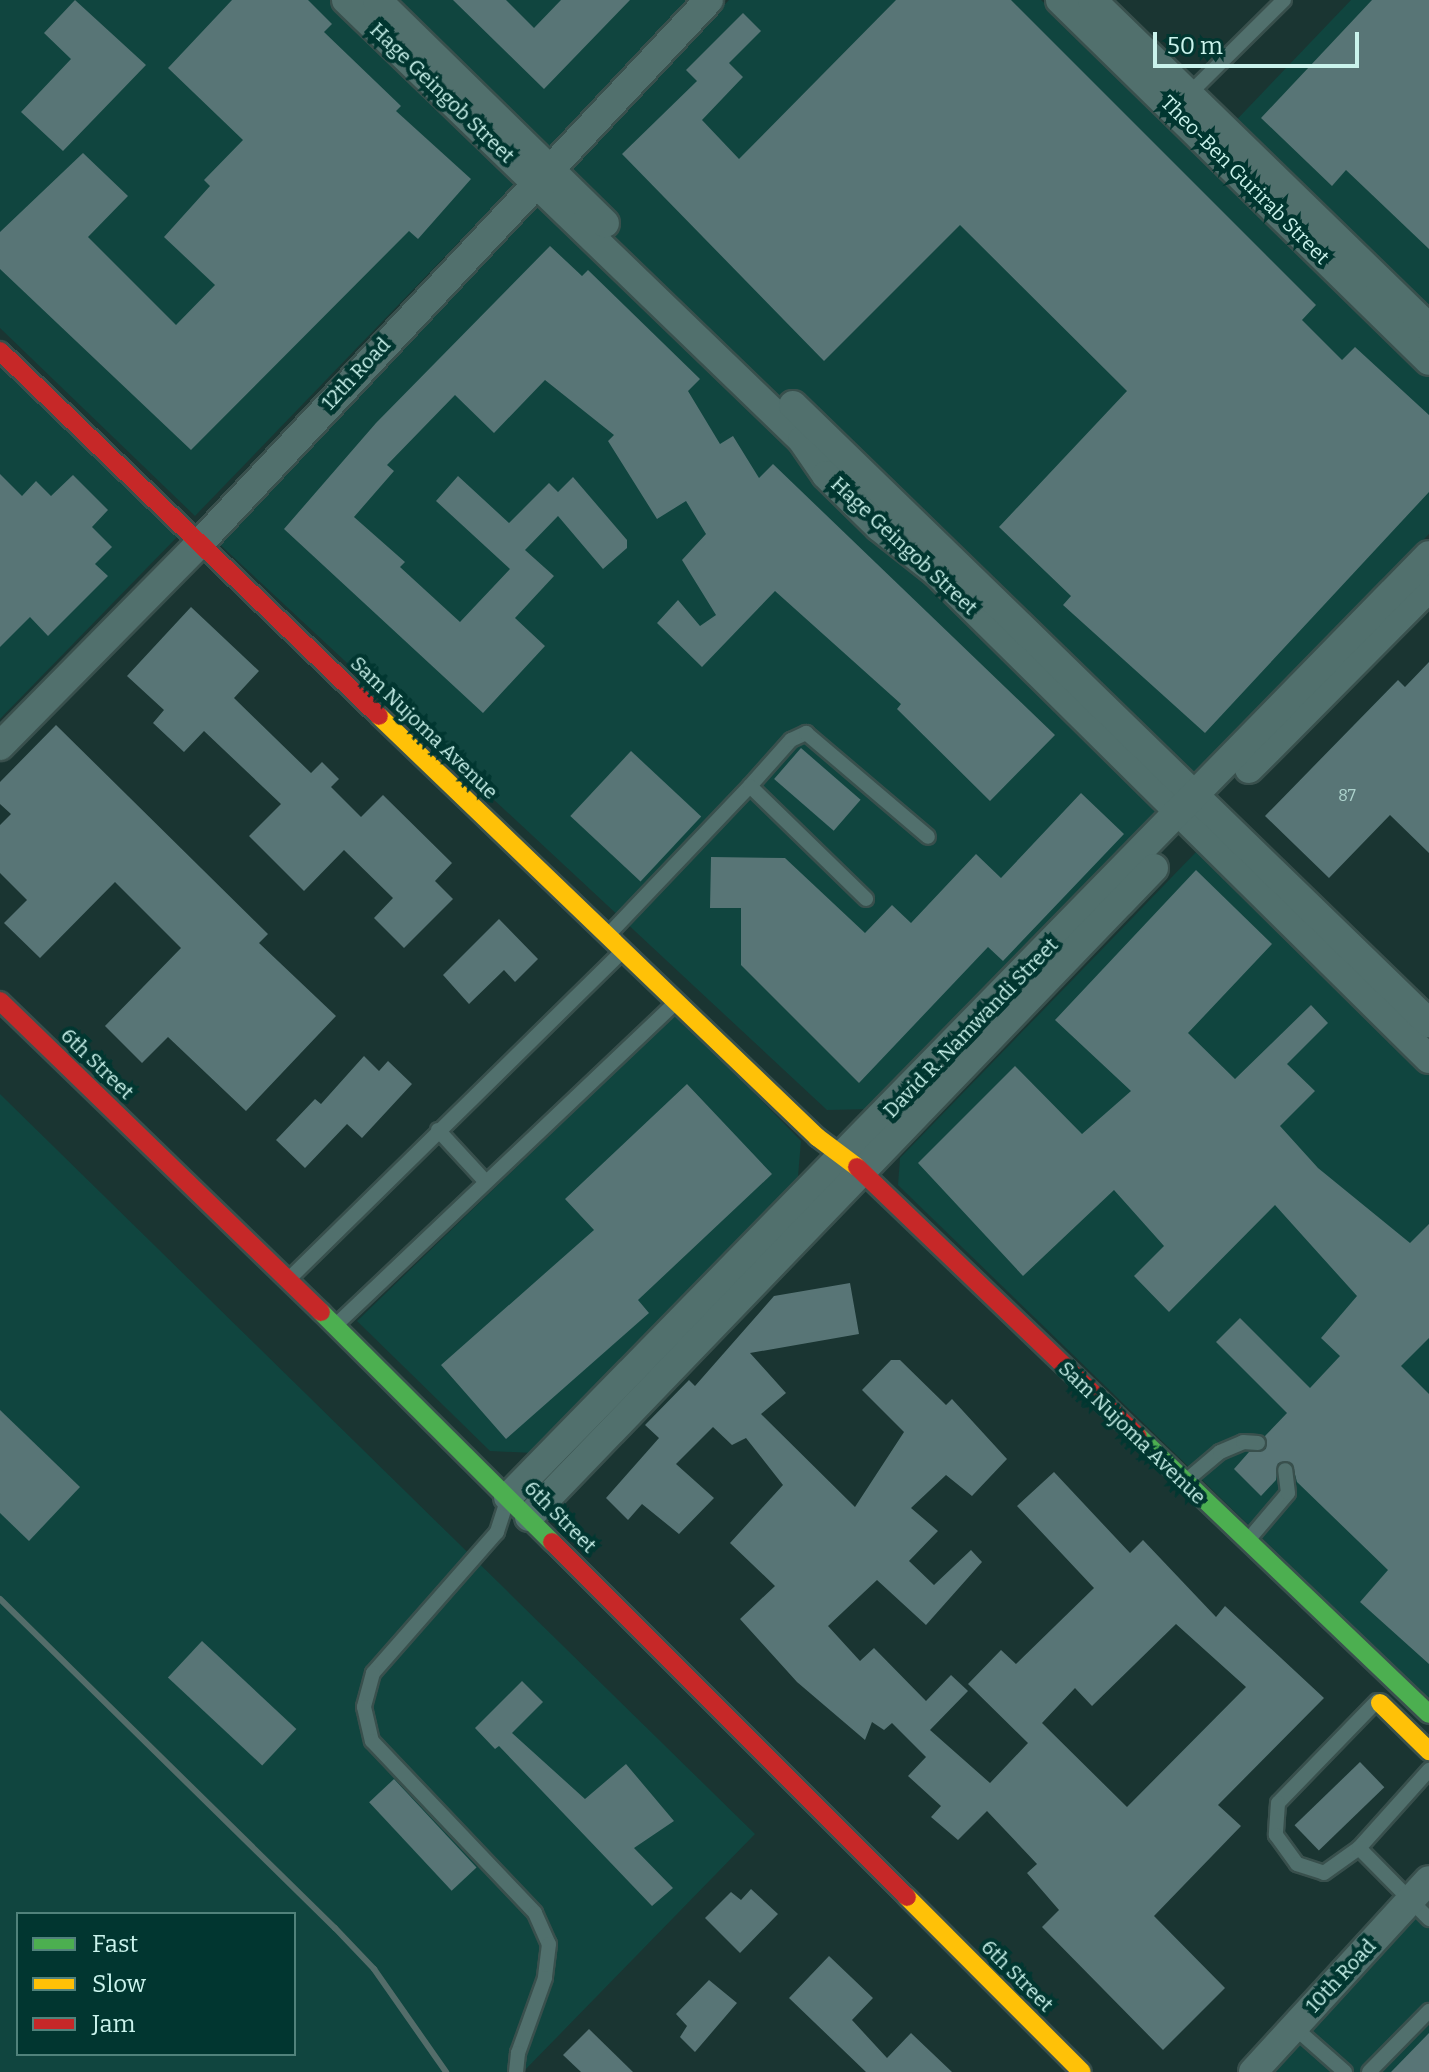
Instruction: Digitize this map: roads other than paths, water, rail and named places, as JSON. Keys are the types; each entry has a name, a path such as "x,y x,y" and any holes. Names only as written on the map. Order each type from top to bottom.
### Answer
{"main road":[{"name":"Sam Nujoma Avenue","path":"0,351 625,949 817,1137 850,1178 1185,1481 1429,1714"},
{"name":"6th Street","path":"0,1001 529,1517 1082,2072"},
{"path":"1372,1695 1429,1751"}],"street":[{"name":"Hage Geingob Street","path":"346,0 541,174"},
{"name":"Hage Geingob Street","path":"377,0 541,174 1193,813 1429,1059"},
{"name":"12th Road","path":"0,746 200,543 541,174 709,0"},
{"name":"Theo-Ben Gurirab Street","path":"1060,0 1101,10 1182,101 1429,361"},
{"name":"Theo-Ben Gurirab Street","path":"1182,101 1429,328"},
{"name":"David R. Namwandi Street","path":"529,1517 1193,813 1429,555"},
{"name":"David R. Namwandi Street","path":"1193,813 1429,588"},
{"name":"Hage Geingob Street","path":"1193,813 1429,1023"},
{"name":"David R. Namwandi Street","path":"508,1497 850,1178"},
{"name":"10th Road","path":"1253,2072 1423,1899"}],"lane":[{"path":"1182,101 1284,0"},
{"path":"609,934 791,740 806,733 928,837"},
{"path":"750,786 866,899"},
{"path":"288,1280 625,949"},
{"path":"336,1326 677,1001"},
{"path":"438,1130 485,1181"},
{"path":"1185,1481 1220,1452 1243,1442 1258,1443"},
{"path":"1247,1541 1288,1493 1285,1470"},
{"path":"497,1532 508,1497"},
{"path":"516,2072 518,2053 545,1978 549,1944 535,1913 372,1741 364,1707 373,1673 497,1532 529,1517"},
{"path":"1372,1695 1278,1803 1273,1821 1276,1835 1297,1864 1312,1872 1324,1873 1359,1848 1429,1770"},
{"path":"1359,1848 1423,1899"},
{"path":"1369,2072 1429,2011"},
{"path":"1294,2027 1345,2072"}],"railway":[{"path":"0,1599 374,1969 446,2072"}]}
